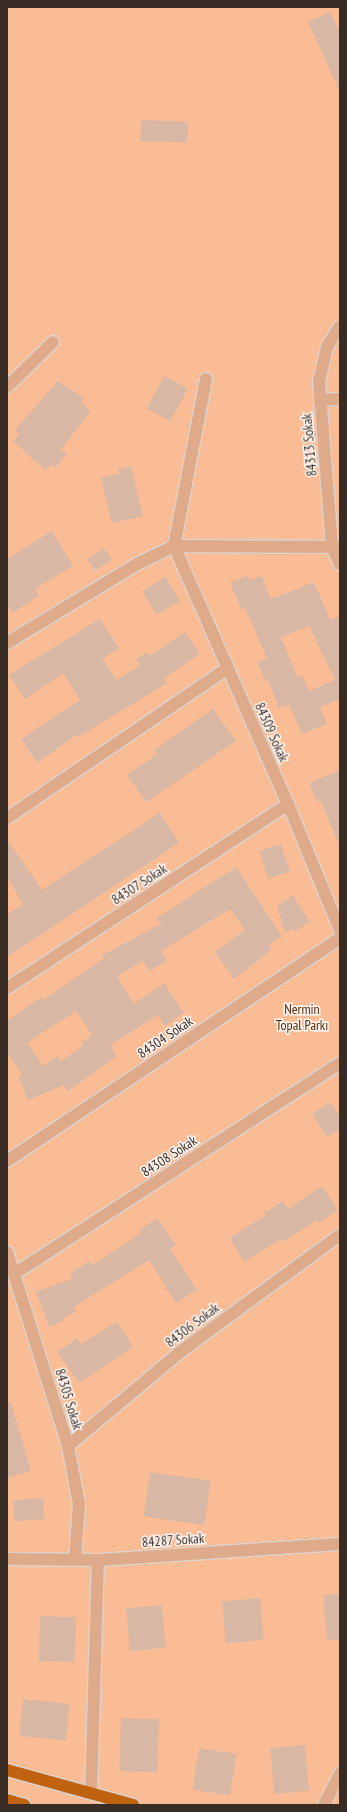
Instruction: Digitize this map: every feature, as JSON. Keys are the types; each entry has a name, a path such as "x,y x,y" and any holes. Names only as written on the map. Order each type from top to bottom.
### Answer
{"main road":[{"path":"7,1770 133,1805"},
{"path":"7,1800 24,1805"}],"street":[{"name":"84313 Sokak","path":"340,326 327,347 322,363 320,400 336,547 340,564"},
{"path":"7,387 53,342"},
{"path":"174,546 206,379"},
{"path":"320,400 340,399"},
{"path":"7,643 137,564 174,546 336,547"},
{"name":"84309 Sokak","path":"174,546 288,804 340,930"},
{"path":"7,818 228,668"},
{"name":"84307 Sokak","path":"7,988 288,804"},
{"name":"84304 Sokak","path":"7,1161 340,938"},
{"name":"84308 Sokak","path":"14,1274 340,1063"},
{"name":"84306 Sokak","path":"68,1446 180,1352 340,1235"},
{"name":"84305 Sokak","path":"7,1252 68,1446 80,1504 75,1560"},
{"name":"84287 Sokak","path":"7,1558 98,1560 340,1544"},
{"path":"91,1794 98,1560"},
{"path":"324,1805 340,1773"}],"green space":[{"name":"Nermin Topal Parkı","path":"7,7 340,7 340,1805 7,1805"}],"building":[{"path":"330,12 340,32 340,92 308,22"},
{"path":"141,120 188,122 187,143 140,141"},
{"path":"164,376 188,389 170,421 147,409"},
{"path":"58,381 84,398 81,402 91,411 61,449 67,454 55,468 51,464 45,470 13,441 19,434 15,430"},
{"path":"131,466 143,516 112,523 101,478 119,474 118,469"},
{"path":"52,531 73,566 35,589 39,596 12,613 7,605 7,559"},
{"path":"104,548 112,560 95,571 87,559"},
{"path":"248,576 250,580 262,576 271,599 314,582 330,620 340,616 340,699 320,707 327,724 302,734 289,704 279,708 267,678 264,679 257,662 267,658 245,608 241,609 230,583","holes":["309,626 335,680 309,691 303,676 298,678 281,637"]},
{"path":"165,577 180,601 157,615 142,591"},
{"path":"100,619 119,648 103,659 116,680 140,666 136,659 147,652 150,656 185,632 200,654 164,678 167,683 78,737 76,735 37,763 21,739 80,700 63,673 25,699 9,675"},
{"path":"213,709 236,741 146,802 127,775 157,754 154,750"},
{"path":"340,770 340,847 320,800 317,802 309,783"},
{"path":"160,813 179,843 7,957 7,915 23,904 7,877 7,839 42,890"},
{"path":"281,844 290,872 268,879 259,851"},
{"path":"236,867 282,936 269,945 272,949 234,979 215,952 245,930 230,909 161,951 167,961 149,971 143,961 117,976 134,1004 164,983 184,1013 165,1026 158,1015 110,1045 117,1056 68,1091 64,1085 28,1100 18,1076 22,1074 7,1053 7,1021 41,997 43,1000 103,959 101,956 161,924 157,918","holes":["76,1011 92,1035 82,1042 84,1045 61,1061 57,1056 43,1066 27,1043"]},
{"path":"293,895 310,922 294,932 292,928 285,933 277,906"},
{"path":"330,1102 340,1116 340,1129 327,1137 312,1114"},
{"path":"322,1186 338,1210 319,1223 317,1220 283,1242 281,1239 244,1262 230,1238 266,1215 264,1213 283,1201 288,1209"},
{"path":"157,1218 176,1245 170,1249 197,1290 176,1303 149,1260 74,1307 76,1312 62,1318 64,1321 49,1327 36,1292 73,1278 70,1273 90,1261 93,1265 141,1233 139,1230"},
{"path":"117,1322 133,1347 79,1383 57,1352 77,1338 81,1344"},
{"path":"11,1402 31,1471 7,1478 7,1403"},
{"path":"150,1472 210,1480 204,1525 144,1517"},
{"path":"43,1498 45,1519 15,1522 13,1501"},
{"path":"340,1594 340,1639 327,1640 323,1595"},
{"path":"260,1598 264,1640 226,1643 222,1601"},
{"path":"162,1605 166,1648 130,1651 126,1608"},
{"path":"40,1616 76,1617 74,1662 38,1661"},
{"path":"23,1699 70,1704 66,1741 19,1736"},
{"path":"121,1718 159,1719 157,1772 119,1771"},
{"path":"305,1745 309,1791 274,1794 270,1748"},
{"path":"199,1748 237,1754 230,1795 192,1789"}]}
